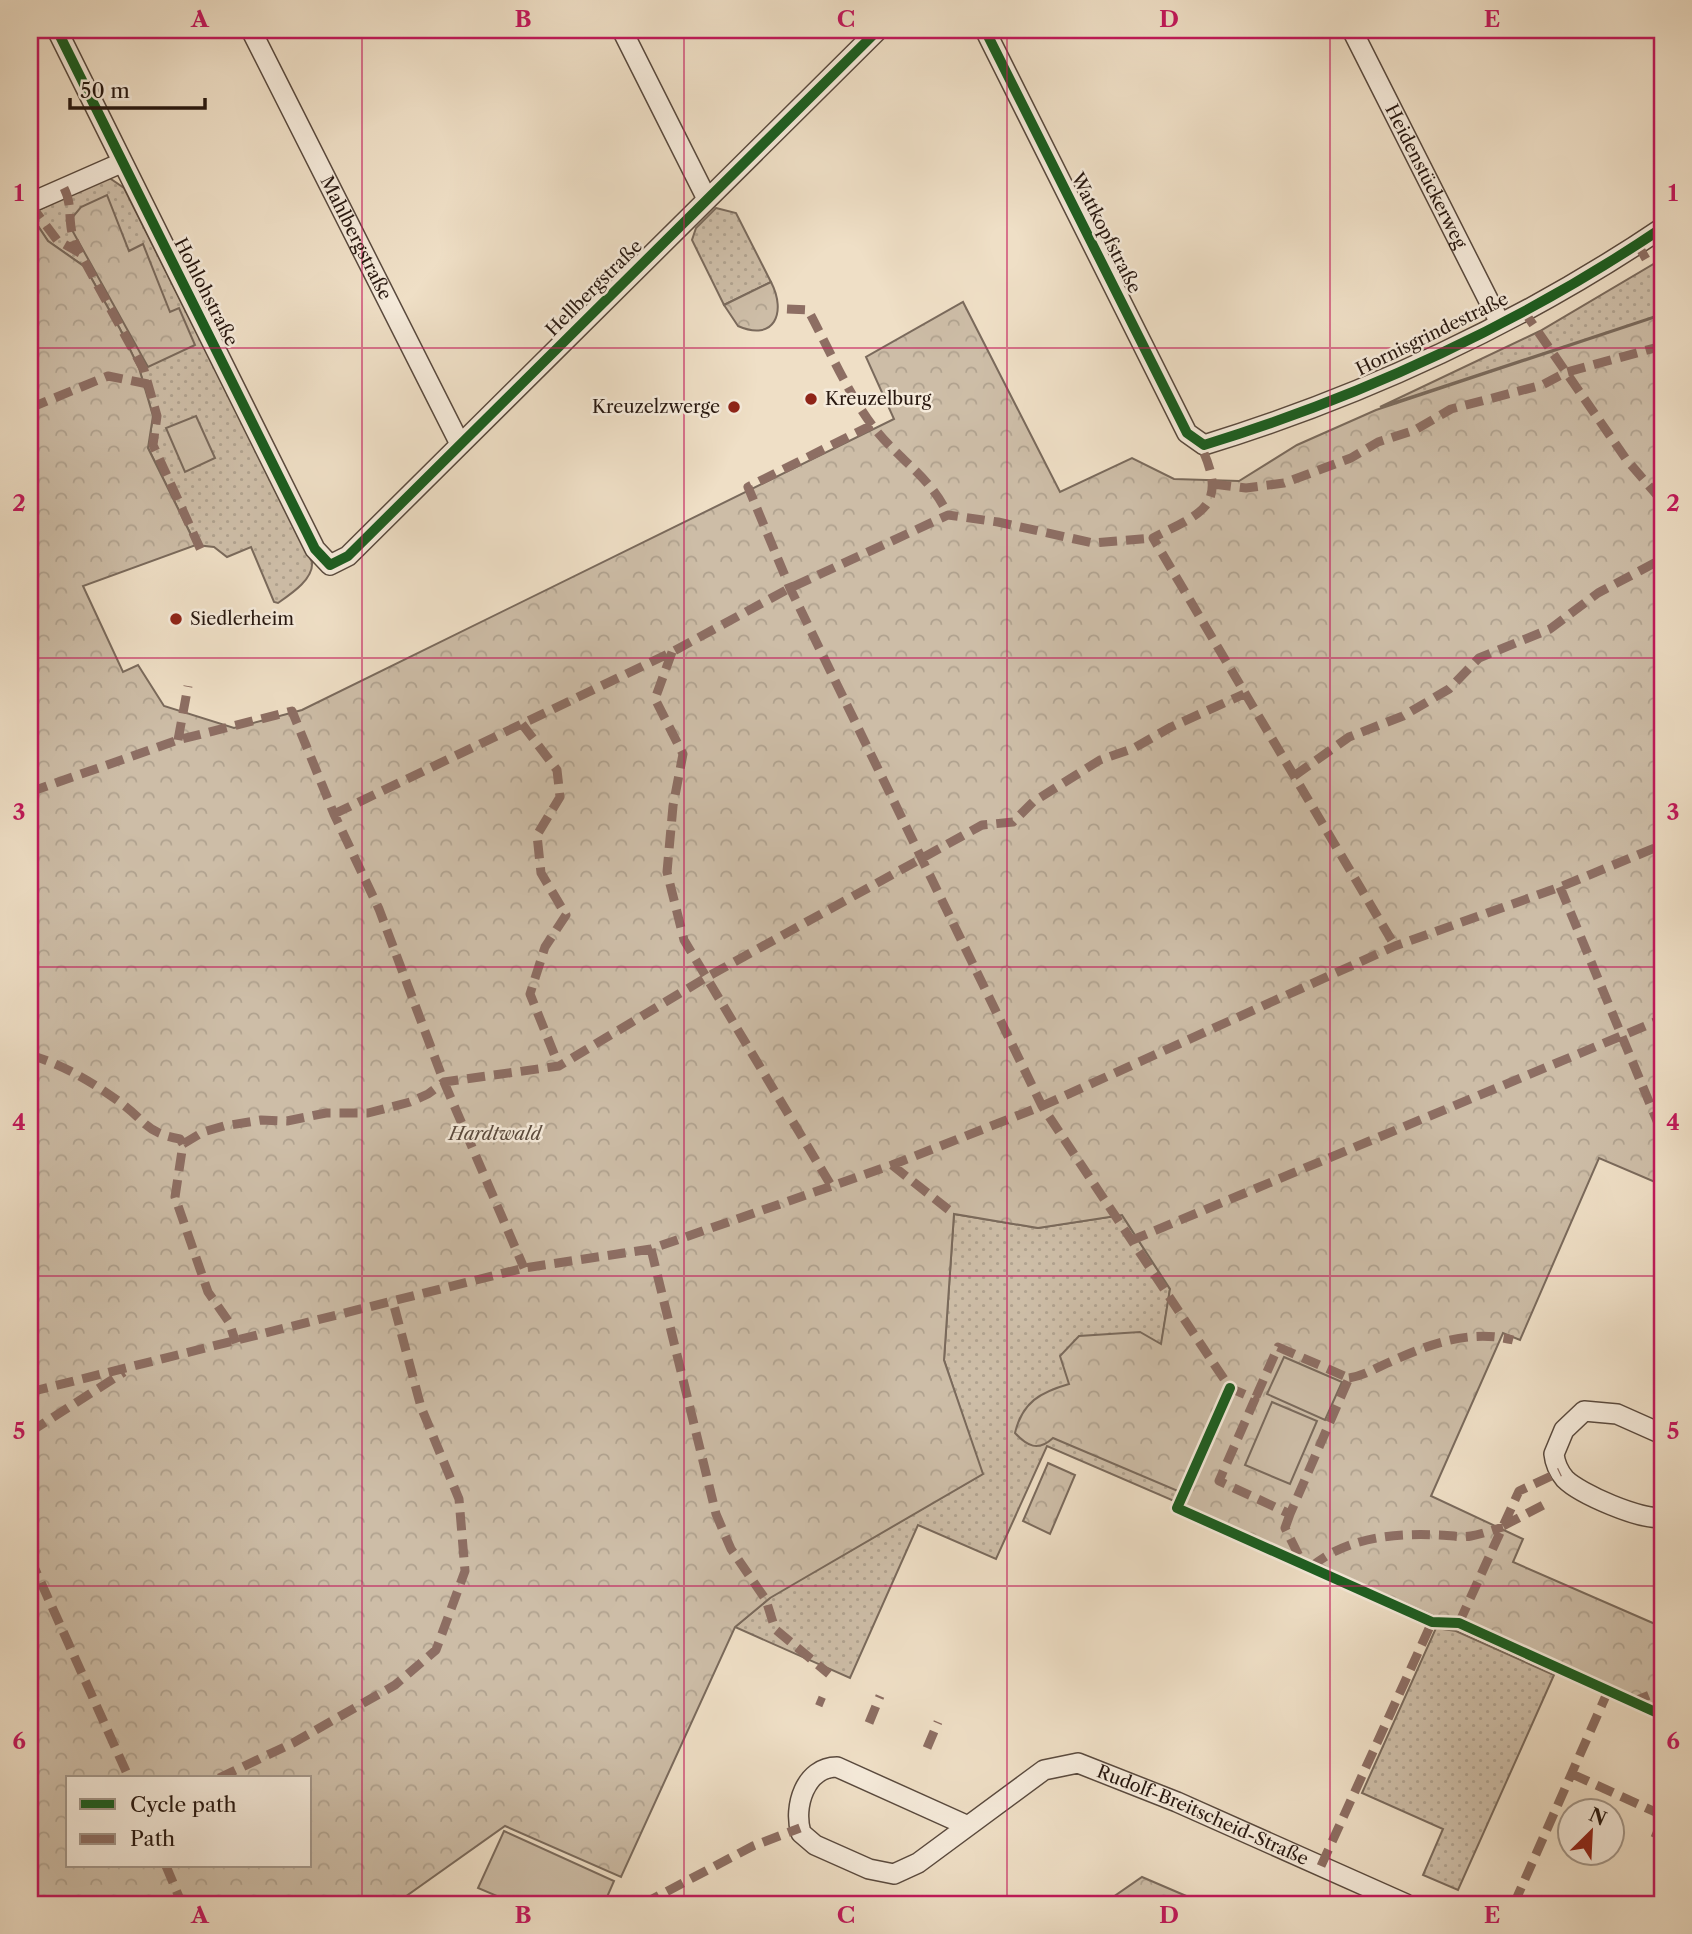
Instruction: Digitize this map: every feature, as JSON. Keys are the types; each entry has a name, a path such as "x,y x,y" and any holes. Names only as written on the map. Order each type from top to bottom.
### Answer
{"street":[{"name":"Hohlohstraße","path":"57,30 315,550 330,565"},
{"name":"Mahlbergstraße","path":"251,30 460,444"},
{"path":"622,30 707,199"},
{"name":"Hellbergstraße","path":"330,565 337,564 348,556 878,30"},
{"name":"Wattkopfstraße","path":"985,30 1186,433 1204,445"},
{"name":"Heidenstückerweg","path":"1352,30 1500,323"},
{"path":"30,203 121,163"},
{"name":"Hornisgrindestraße","path":"1204,445 1359,388 1500,323 1662,228"},
{"path":"1662,1434 1617,1414 1584,1411 1564,1430 1554,1454 1560,1472 1576,1487 1634,1514 1646,1518 1662,1517"},
{"name":"Rudolf-Breitscheid-Straße","path":"968,1826 836,1767 818,1771 811,1777 798,1808 801,1833 815,1844 869,1869 894,1874 918,1863 1044,1770 1078,1763 1177,1802 1406,1904"}],"green space":[{"path":"108,177 124,188 312,562 306,580 278,603 274,602 251,547 227,557 214,547 196,545 148,448 153,416 139,368 120,329 85,267 48,241 30,214"},
{"path":"107,195 129,251 143,244 170,312 179,308 195,345 148,367 72,230 71,219 81,207"},
{"path":"716,208 736,213 771,282 724,305 692,240 696,228"},
{"name":"Hardtwald","path":"30,214 48,241 85,267 120,329 139,368 153,416 148,448 196,545 83,586 123,672 138,665 164,706 234,728 302,710 894,419 866,357 963,302 1060,492 1132,458 1174,479 1239,481 1297,445 1376,410 1662,315 1662,1185 1599,1158 1520,1340 1503,1333 1431,1496 1523,1539 1513,1562 1662,1627 1662,1710 1458,1617 1434,1616 1196,1511 1174,1501 1178,1491 1053,1438 1038,1446 1024,1441 1015,1433 1022,1413 1041,1395 1069,1384 1060,1356 1079,1336 1140,1332 1161,1344 1170,1289 1122,1215 1038,1228 954,1214 944,1360 983,1474 770,1598 735,1627 621,1877 505,1826 395,1904 30,1904"},
{"path":"1662,259 1662,314 1380,407 1540,331"},
{"path":"771,282 778,304 774,322 761,330 738,326 724,305"},
{"path":"196,416 215,458 185,472 166,428"},
{"path":"954,1214 1038,1228 1122,1215 1170,1289 1151,1410 1204,1436 1174,1501 1047,1446 996,1559 918,1525 850,1678 735,1627 772,1596 982,1474 944,1360"},
{"path":"1284,1357 1342,1382 1325,1420 1267,1394"},
{"path":"1272,1402 1317,1421 1290,1484 1245,1465"},
{"path":"1048,1463 1075,1475 1050,1534 1023,1521"},
{"path":"1436,1628 1456,1631 1554,1675 1458,1890 1423,1875 1443,1829 1362,1793"},
{"path":"504,1831 614,1881 604,1904 516,1904 478,1888"},
{"path":"1142,1877 1205,1904 1103,1904"}],"marked path":[{"path":"64,188 69,203 72,234 80,253"},
{"path":"30,204 57,240 80,253 144,370 157,416 153,445 204,557"},
{"path":"1638,245 1646,259"},
{"path":"787,309 808,310 865,416 924,479 948,515"},
{"path":"1523,310 1626,459 1662,501"},
{"path":"1213,484 1246,488 1284,483 1351,458 1378,442 1415,430 1451,409 1542,385 1567,372 1662,346"},
{"path":"30,408 108,376 148,384"},
{"path":"872,425 748,487 790,588 1042,1106 1230,1388 1255,1399 1219,1481 1290,1514 1349,1378 1278,1347 1255,1399"},
{"path":"1204,453 1210,472 1210,498 1204,508 1194,516 1153,538 1395,946"},
{"path":"334,814 672,652 790,588 948,515 998,522 1093,543 1153,538"},
{"path":"1294,776 1349,737 1403,716 1449,689 1479,658 1550,629 1598,593 1662,559"},
{"path":"672,652 655,699 683,754 673,806 667,872 684,940 832,1187"},
{"path":"178,740 188,686"},
{"path":"183,1144 203,1132 224,1126 261,1120 287,1121 326,1113 368,1113 410,1102 428,1094 444,1082 559,1066 707,977 982,825 1013,822 1033,802 1100,760 1134,748 1171,727 1244,694"},
{"path":"30,792 178,740 292,711 334,814 379,909 444,1082 524,1268"},
{"path":"522,724 557,770 560,797 537,835 541,873 566,915 545,947 530,994 559,1066"},
{"path":"30,1392 524,1268 651,1249 892,1165 1042,1106 1395,946 1560,887 1662,845"},
{"path":"1560,887 1662,1133"},
{"path":"1130,1241 1662,1019"},
{"path":"30,1055 77,1075 121,1103 153,1130 180,1139 183,1144 175,1197 208,1292 229,1322 236,1343"},
{"path":"892,1165 954,1214"},
{"path":"651,1249 716,1514 731,1549 766,1600 775,1629 829,1674"},
{"path":"223,1776 293,1743 395,1685 436,1650 465,1571 459,1499 421,1407 393,1302"},
{"path":"1349,1378 1365,1374 1420,1349 1450,1340 1481,1336 1513,1340"},
{"path":"30,1432 124,1372"},
{"path":"1459,1623 1519,1491 1560,1472"},
{"path":"1503,1526 1547,1503"},
{"path":"1290,1514 1285,1528 1303,1564"},
{"path":"1658,1518 1662,1524"},
{"path":"1311,1567 1340,1549 1372,1539 1405,1535 1467,1537 1503,1527"},
{"path":"30,1558 128,1776"},
{"path":"1321,1866 1432,1622"},
{"path":"1632,1702 1662,1690"},
{"path":"1514,1904 1608,1691"},
{"path":"869,1723 880,1696"},
{"path":"817,1700 824,1703"},
{"path":"927,1748 938,1722"},
{"path":"1572,1774 1662,1815"},
{"path":"1655,1838 1662,1821"},
{"path":"643,1904 753,1846 800,1828"},
{"path":"167,1868 182,1904"}],"cycle path":[{"path":"57,30 315,549 330,565 348,556 878,30"},
{"path":"985,30 1187,433 1204,445 1324,404 1441,353 1554,295 1662,228"},
{"path":"1230,1388 1177,1508 1432,1622 1459,1623 1662,1715"}],"place":[{"name":"Kreuzelburg","path":"811,399"},
{"name":"Kreuzelzwerge","path":"734,407"},
{"name":"Siedlerheim","path":"176,619"}]}
